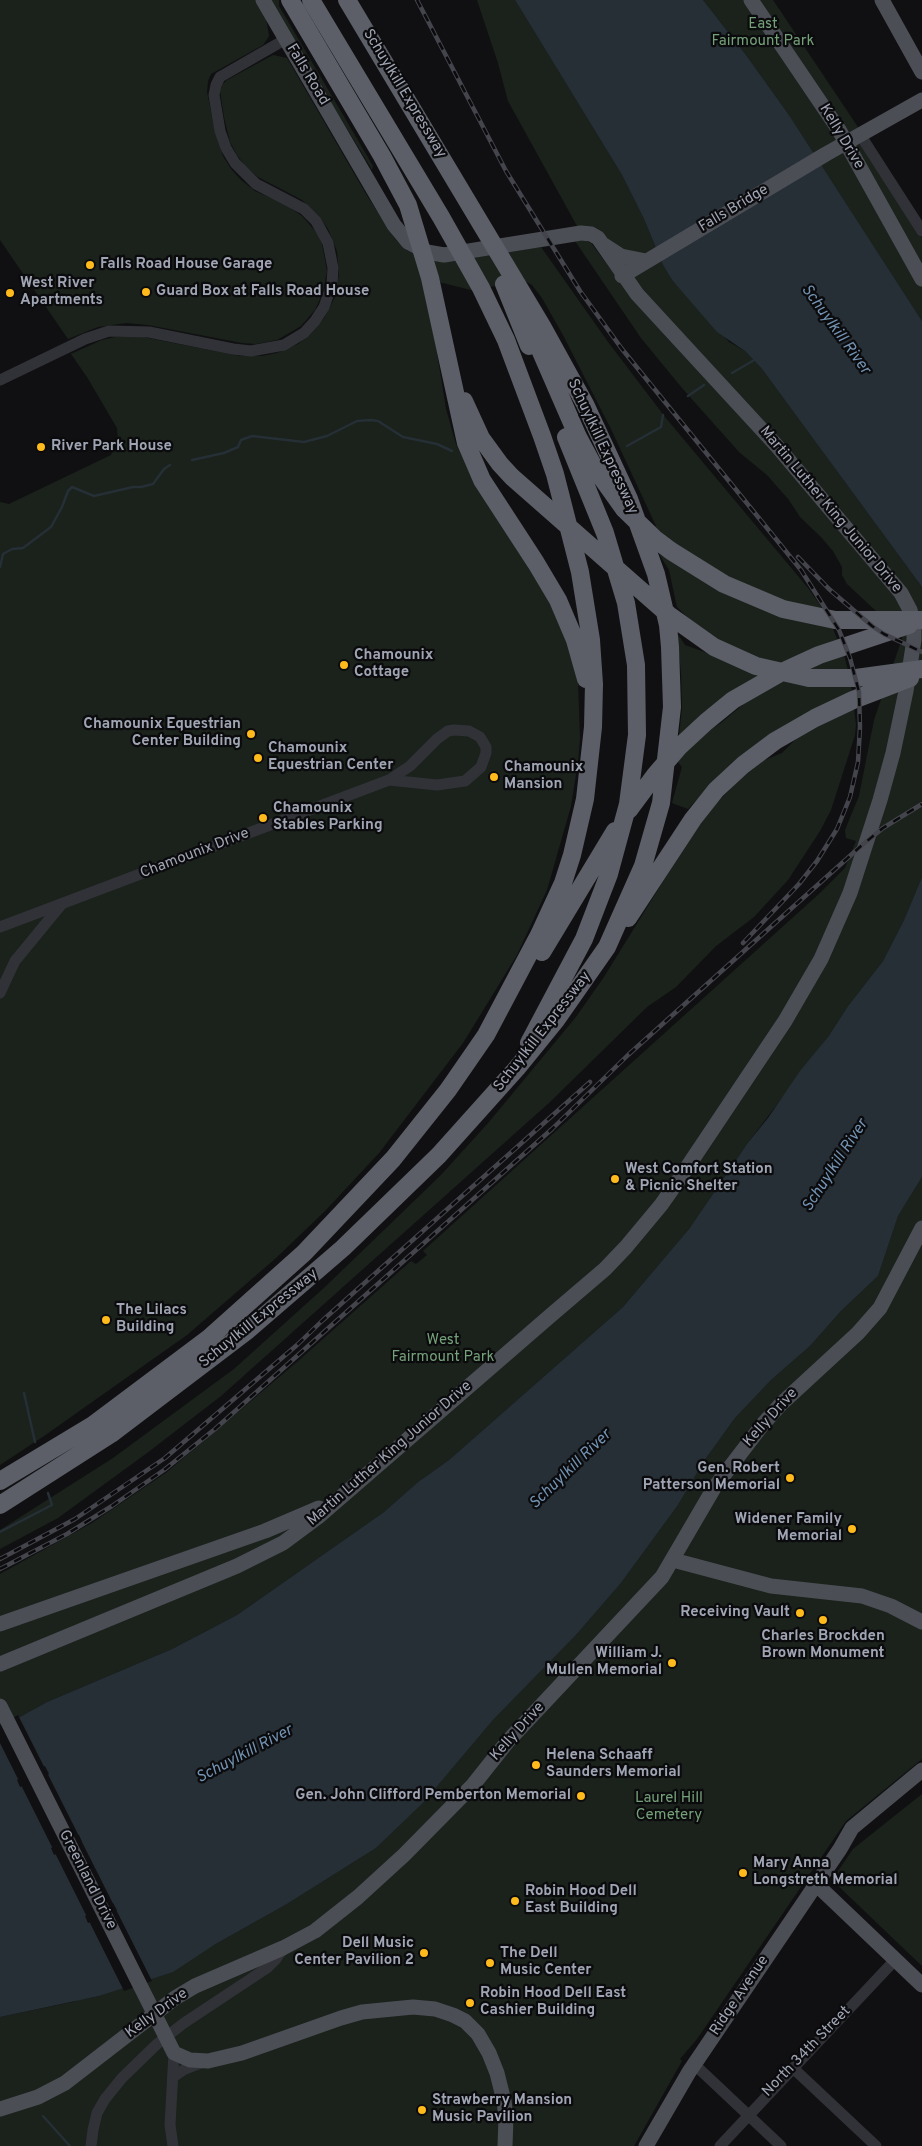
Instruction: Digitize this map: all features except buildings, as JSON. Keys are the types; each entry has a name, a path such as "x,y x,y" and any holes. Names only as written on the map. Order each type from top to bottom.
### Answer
{"highway":[{"path":"290,0 387,164 408,205"},
{"name":"Schuylkill Expressway","path":"0,1481 93,1425 202,1343 273,1282 335,1222 393,1159 448,1090 486,1035 539,935 563,883 572,855 585,799 592,749 594,705 593,662 588,617 566,513 530,400 506,340 481,288 441,217 311,0"},
{"path":"336,0 468,212"},
{"name":"Schuylkill Expressway","path":"0,1506 111,1434 204,1365 264,1317 343,1248 408,1186 517,1068 569,1004 607,947 643,866 661,803 672,706 672,669 668,625 662,597 644,541 617,471 581,396 468,212 350,5"},
{"path":"386,125 430,278 463,435 473,463 492,498 547,580 575,640 585,678 592,749"},
{"path":"510,283 539,344 586,453 604,483 624,509 655,539 704,573 742,593 783,609 817,618 922,621"},
{"path":"510,283 612,553 630,621 638,687 637,735 628,804 609,874 587,932 547,1006 517,1068"},
{"path":"450,370 473,423 500,464 523,487 669,615 702,639 741,660 782,673 825,679 869,677 922,669"},
{"path":"486,1035 543,950 633,804 655,774 679,747 719,711 764,682 800,664 839,648 922,621"},
{"path":"607,947 641,901 693,819 716,790 744,765 775,741 815,718 853,700 922,674"}],"main road":[{"path":"263,0 286,39"},
{"name":"Kelly Drive","path":"751,0 847,143 922,278"},
{"path":"882,0 922,72"},
{"name":"Falls Road","path":"286,39 394,225 403,237 416,248 436,254 452,255 581,233 591,234 621,256 648,260"},
{"name":"Falls Bridge","path":"622,276 826,154 922,100"},
{"path":"601,243 622,276"},
{"path":"645,303 640,283 648,260"},
{"name":"Martin Luther King Junior Drive","path":"0,1664 237,1566 283,1543 604,1269 661,1205 785,1021 815,972 832,936 850,893 893,754 914,633 912,618 906,602 876,561 776,445 622,276"},
{"name":"Kelly Drive","path":"0,2109 38,2097 65,2083 175,1998 195,1986 283,1948 315,1931 358,1897 404,1855 474,1785 508,1741 655,1585 673,1560 714,1488 767,1418 858,1332 880,1308 922,1228"},
{"path":"0,1624 266,1531 338,1498"},
{"path":"266,1531 273,1532 283,1543"},
{"path":"673,1560 771,1586 862,1596 891,1606 916,1619 922,1626"},
{"name":"Greenland Drive","path":"0,1706 174,2053"},
{"name":"Ridge Avenue","path":"646,2146 694,2064 840,1849 850,1831 857,1823 922,1770"},
{"name":"Ridge Avenue","path":"840,1849 922,1782"},
{"path":"816,1884 922,1985"},
{"path":"174,2053 190,2060 208,2061 242,2053 362,2012 413,2007 440,2011 459,2018 471,2026 491,2058 504,2101 506,2118 505,2146"}],"street":[{"name":"Falls Road","path":"0,380 102,332 130,330 150,332 251,351 284,345 310,327 320,315 330,293 333,276 331,252 325,236 316,221 304,209 256,184 241,170 226,148 220,131 215,103 215,90 220,77 286,39"},
{"path":"861,136 922,232"},
{"name":"Chamounix Drive","path":"0,927 389,780 410,766 437,739 448,731 469,731 480,737 486,747 481,767 464,781 437,785 389,780"},
{"path":"0,993 16,961 62,904"},
{"path":"91,2146 97,2113 105,2099 122,2078 157,2044 184,2023 267,1968 283,1948"},
{"name":"North 34th Street","path":"720,2146 895,1960"},
{"path":"173,2146 170,2125 174,2053"},
{"path":"173,2077 185,2069 208,2061"},
{"path":"694,2064 780,2146"},
{"path":"793,2068 876,2146"}],"green space":[{"path":"0,0 257,0 266,18 269,36 263,45 211,74 207,92 215,131 223,156 231,169 255,191 285,204 302,216 316,232 322,244 327,271 323,292 315,310 301,326 277,340 256,344 148,325 126,323 98,327 68,339 0,240"},
{"path":"269,0 279,0 279,6 373,166 372,170"},
{"name":"West Fairmount Park","path":"477,0 515,0 622,175 644,219 663,265 672,280 729,342 745,351 762,369 922,587 922,877 904,920 883,961 747,1144 689,1229 623,1307 449,1460 418,1482 384,1512 237,1615 172,1649 47,1702 0,1728 0,1574 92,1523 167,1472 297,1362 411,1261 416,1264 427,1255 423,1251 820,893 845,868 856,841 846,838 845,830 859,796 874,720 903,636 847,584 842,575 842,567 833,551 800,517 789,500 767,475 739,452 682,388 641,338 575,241 591,243 615,275 625,268 577,226 508,101 498,63"},
{"name":"East Fairmount Park","path":"703,0 773,0 860,130 861,145 922,238 922,321 789,115"},
{"path":"273,55 287,58 366,194 395,239 406,250 422,258 454,261 541,247 608,342 665,417 808,588 827,615 844,655 850,678 856,724 855,735 831,810 820,831 788,880 754,917 716,946 676,987 647,1007 550,1102 221,1396 58,1518 0,1549 0,1530 113,1458 234,1369 326,1286 441,1175 489,1122 576,1017 604,977 693,833 710,810 742,777 762,761 782,753 802,733 705,791 688,809 672,803 682,767 677,761 708,731 721,723 746,702 705,711 679,736 682,708 677,633 685,645 710,654 764,662 700,630 677,607 669,570 659,554 730,595 747,592 652,530 656,526 611,429 563,335 542,298 532,285 525,281 471,290 439,282 433,328 446,409 456,444 480,493 529,564 562,624 578,681 580,739 578,762 571,806 547,890 517,955 463,1043 379,1153 325,1211 276,1258 187,1335 0,1465 0,502 9,504 111,455 118,440 117,428 71,354 102,340 120,336 143,337 240,356 262,356 277,353 298,344 310,335 324,318 335,297 339,274 337,251 328,229 319,216 302,200 258,177 246,167 230,142 224,117 220,91 222,85 227,80"},
{"name":"Laurel Hill Cemetery","path":"922,1177 922,1759 846,1821 697,2039 680,2059 682,2061 634,2146 0,2146 0,2017 77,2001 67,1990 84,1999 99,1996 214,1945 287,1904 376,1848 423,1803 493,1720 576,1635 621,1583 678,1505 704,1461 735,1418 771,1380 810,1346 841,1311 878,1276 898,1216"},
{"path":"922,1794 922,1966 832,1880 853,1849"}],"water":[{"name":"Schuylkill River","path":"515,0 703,0 789,115 922,321 922,587 762,369 745,351 717,332 672,280 663,265 644,219 622,175"},
{"name":"Schuylkill River","path":"922,877 922,1177 898,1216 878,1276 841,1311 810,1346 771,1380 735,1418 704,1461 678,1505 621,1583 576,1635 493,1720 423,1803 376,1848 287,1904 214,1945 173,1972 99,1996 0,2017 0,1728 47,1702 172,1649 237,1615 384,1512 418,1482 449,1460 623,1307 689,1229 747,1144 883,961 904,920","holes":["45,1766 49,1774 20,1787 17,1780","79,1835 82,1842 54,1855 51,1848","113,1903 117,1910 88,1923 85,1916"]}],"pier":[{"path":"18,1715 152,1981 124,1991 0,1743 0,1725"}],"waterway":[{"path":"732,373 756,359"},
{"path":"688,396 704,385"},
{"path":"627,446 661,427 663,415"},
{"path":"192,460 224,453 238,447 241,440 252,436 304,442 327,436 357,421 371,420 378,421 403,437 437,444 452,451"},
{"path":"0,567 3,554 12,549 23,548 51,527 68,491 72,487 94,496 133,487 141,487 153,484 164,469 170,465"},
{"path":"24,1393 35,1442"},
{"path":"0,1532 52,1505 48,1493"},
{"path":"43,2116 70,2146"}],"railway":[{"path":"417,0 506,171 580,291 622,349 801,570 839,630 850,658 859,692 860,727 858,762 850,797 837,829 817,861 799,884 743,943"},
{"path":"798,557 829,589 872,626 884,634 922,652"},
{"path":"0,1569 67,1534 112,1506 164,1470 215,1429 552,1129 628,1055 861,846 883,828 922,804"},
{"path":"0,1559 75,1519 165,1458 297,1345 590,1082"}],"place":[{"name":"Falls Road House Garage","path":"90,265"},
{"name":"Guard Box at Falls Road House","path":"146,292"},
{"name":"West River Apartments","path":"10,293"},
{"name":"River Park House","path":"41,447"},
{"name":"Chamounix Cottage","path":"344,665"},
{"name":"Chamounix Equestrian Center Building","path":"251,734"},
{"name":"Chamounix Equestrian Center","path":"258,758"},
{"name":"Chamounix Mansion","path":"494,777"},
{"name":"Chamounix Stables Parking","path":"263,818"},
{"name":"West Comfort Station & Picnic Shelter","path":"615,1179"},
{"name":"The Lilacs Building","path":"106,1320"},
{"name":"Gen. Robert Patterson Memorial","path":"790,1478"},
{"name":"Widener Family Memorial","path":"852,1529"},
{"name":"Receiving Vault","path":"800,1613"},
{"name":"Charles Brockden Brown Monument","path":"823,1620"},
{"name":"William J. Mullen Memorial","path":"672,1663"},
{"name":"Helena Schaaff Saunders Memorial","path":"536,1765"},
{"name":"Gen. John Clifford Pemberton Memorial","path":"581,1796"},
{"name":"Mary Anna Longstreth Memorial","path":"743,1873"},
{"name":"Robin Hood Dell East Building","path":"515,1901"},
{"name":"Dell Music Center Pavilion 2","path":"424,1953"},
{"name":"The Dell Music Center","path":"490,1963"},
{"name":"Robin Hood Dell East Cashier Building","path":"470,2003"},
{"name":"Strawberry Mansion Music Pavilion","path":"422,2110"}]}
